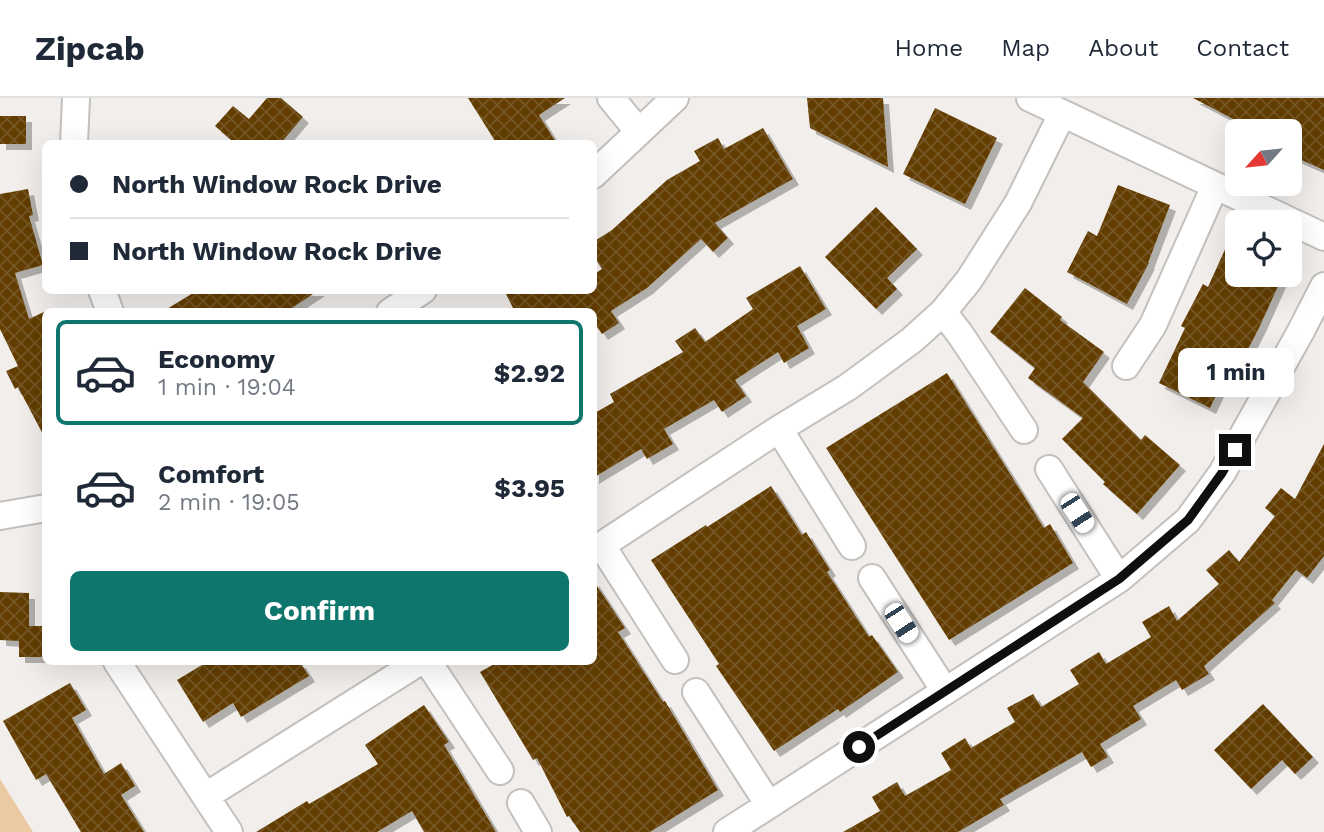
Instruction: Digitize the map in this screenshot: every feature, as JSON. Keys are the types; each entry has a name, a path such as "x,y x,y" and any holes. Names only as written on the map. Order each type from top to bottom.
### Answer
{"street":[{"path":"74,140 76,98"},
{"path":"611,98 639,132"},
{"path":"597,171 675,98"},
{"path":"1030,98 1324,237"},
{"path":"675,660 598,549 779,429 848,387 912,340 943,312 969,281 1018,203 1062,114"},
{"path":"1126,366 1153,325 1215,186"},
{"path":"727,832 1119,579 1188,520 1222,473 1324,286"},
{"path":"396,308 417,294"},
{"path":"943,312 1024,430"},
{"path":"779,429 852,545"},
{"path":"1049,469 1119,579"},
{"path":"0,516 42,509"},
{"path":"872,578 945,691"},
{"path":"119,665 229,832"},
{"path":"206,796 414,665"},
{"path":"430,665 500,771"},
{"path":"696,692 769,805"},
{"path":"520,803 538,832"}],"shaded area":[{"path":"0,779 33,832 0,832"}],"building":[{"path":"267,98 281,98 303,117 283,140 231,140 215,126 233,106 249,119"},
{"path":"468,98 565,98 539,115 555,140 494,140"},
{"path":"807,98 883,98 888,167 810,128"},
{"path":"1193,98 1324,98 1324,170 1302,160 1302,119 1233,119"},
{"path":"935,108 997,138 965,204 903,174"},
{"path":"0,116 26,116 26,144 0,144"},
{"path":"763,128 793,179 715,223 728,238 713,252 701,239 647,288 611,311 619,323 602,334 597,327 597,308 513,308 506,294 597,294 597,272 602,269 597,261 597,239 612,230 667,180 700,161 694,151 718,138 724,149"},
{"path":"1118,185 1170,205 1149,263 1127,304 1067,272 1088,231 1097,236"},
{"path":"28,189 33,215 29,216 42,262 42,265 15,273 29,319 42,313 42,432 18,387 15,389 6,371 18,366 0,329 0,194"},
{"path":"876,207 917,249 887,278 897,289 876,309 825,257"},
{"path":"1225,249 1225,287 1278,287 1243,359 1235,355 1210,408 1159,383 1185,328 1181,326 1203,284 1208,287"},
{"path":"800,266 826,309 797,326 809,348 784,363 778,352 735,380 746,396 722,412 714,400 664,429 673,444 647,459 641,449 597,476 597,412 614,402 610,394 683,352 675,341 695,328 705,342 753,309 746,298"},
{"path":"1025,288 1062,317 1060,320 1104,352 1083,382 1141,440 1145,435 1180,465 1137,514 1103,484 1105,482 1062,439 1083,418 1028,378 1035,368 990,332"},
{"path":"191,294 313,294 292,308 169,308"},
{"path":"947,373 1044,528 1050,524 1073,563 949,640 826,448"},
{"path":"1324,444 1324,556 1307,578 1296,570 1272,600 1275,603 1204,666 1209,674 1182,690 1176,680 1133,706 1141,719 1100,744 1108,757 1091,767 1082,752 1000,799 1004,805 958,832 843,832 880,811 872,797 897,782 905,796 951,770 941,753 965,738 971,748 1015,722 1007,708 1033,694 1041,707 1079,684 1070,670 1099,652 1106,664 1151,637 1142,622 1169,606 1177,621 1219,584 1206,570 1229,550 1239,562 1275,516 1265,508 1281,488 1295,499"},
{"path":"771,486 802,535 806,532 830,570 827,572 869,637 872,635 898,672 840,712 838,709 774,751 716,666 719,664 651,560"},
{"path":"597,586 625,628 618,632 663,702 665,701 718,790 650,832 580,832 569,816 567,817 537,758 533,760 480,672 493,665 597,665"},
{"path":"0,592 29,593 29,626 42,626 42,657 19,657 19,641 0,640"},
{"path":"202,665 302,665 309,676 241,717 233,703 203,722 177,680"},
{"path":"70,683 86,710 72,718 104,774 121,763 135,786 121,795 144,832 81,832 46,774 36,780 3,721"},
{"path":"1263,704 1313,757 1295,774 1282,760 1251,789 1214,750"},
{"path":"424,705 449,742 444,745 496,832 424,832 412,811 377,832 256,832 307,801 309,804 378,764 365,745"}],"route":[{"path":"859,747 1119,579 1188,520 1235,450"}]}
